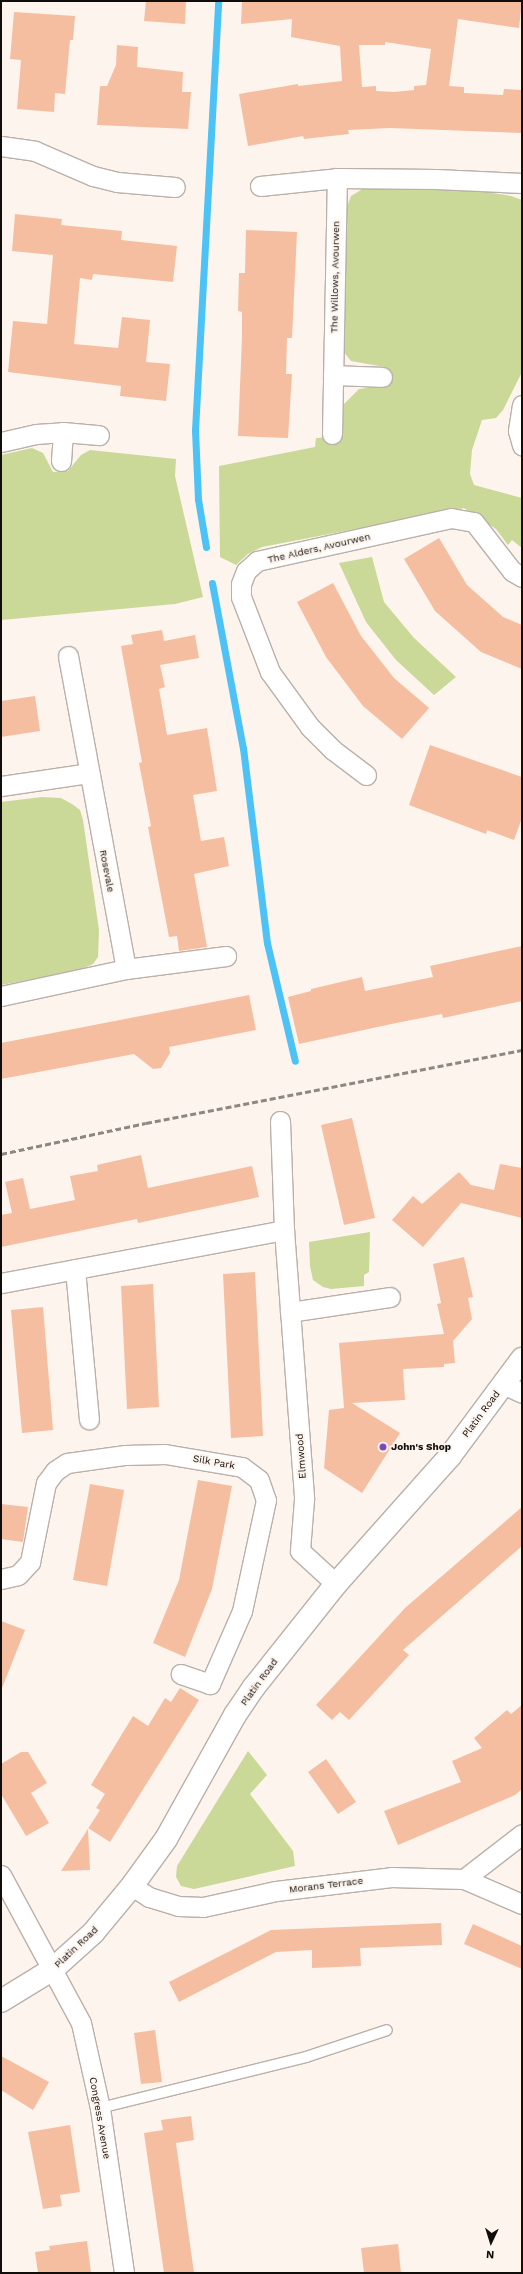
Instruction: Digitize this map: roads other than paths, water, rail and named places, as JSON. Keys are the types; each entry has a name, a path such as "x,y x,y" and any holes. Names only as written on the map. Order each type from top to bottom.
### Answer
{"main road":[{"name":"Platin Road","path":"1,2001 53,1969 93,1932 132,1886 166,1839 246,1697 336,1584 512,1389 522,1359"}],"street":[{"path":"1,146 35,151 93,176 117,182 175,186"},
{"path":"260,186 337,178 436,179 522,183"},
{"name":"The Willows, Avourwen","path":"332,434 337,178"},
{"path":"333,376 382,377"},
{"path":"522,405 518,431 522,445"},
{"path":"1,442 36,434 63,432 99,435"},
{"path":"61,461 63,432"},
{"name":"The Alders, Avourwen","path":"366,775 333,750 310,727 270,672 241,597 241,584 246,572 257,561 451,518 474,522 512,571 522,577"},
{"name":"Rosevale","path":"68,656 126,969"},
{"path":"1,786 89,773"},
{"path":"1,996 126,969 226,956"},
{"name":"Elmwood","path":"280,1120 284,1230 304,1499 300,1551 336,1584"},
{"path":"1,1283 284,1230"},
{"path":"75,1269 89,1419"},
{"path":"290,1312 390,1297"},
{"name":"Silk Park","path":"1,1579 18,1575 30,1562 46,1483 55,1471 67,1463 125,1455 165,1454 242,1467 259,1480 266,1500 242,1612 210,1684 181,1674"},
{"path":"464,1879 522,1834"},
{"name":"Congress Avenue","path":"1,1875 81,2023 100,2108 124,2273"},
{"name":"Morans Terrace","path":"132,1886 149,1897 163,1902 178,1906 203,1907 276,1891 391,1877 464,1879 522,1904"}],"lane":[{"path":"100,2108 306,2058 387,2030"}],"waterway":[{"path":"206,547 198,499 195,430 218,1"},
{"path":"212,583 243,748 267,943 295,1061"}],"railway":[{"path":"1,1154 146,1123 522,1050"}],"place":[{"name":"John's Shop","path":"383,1447"}]}
